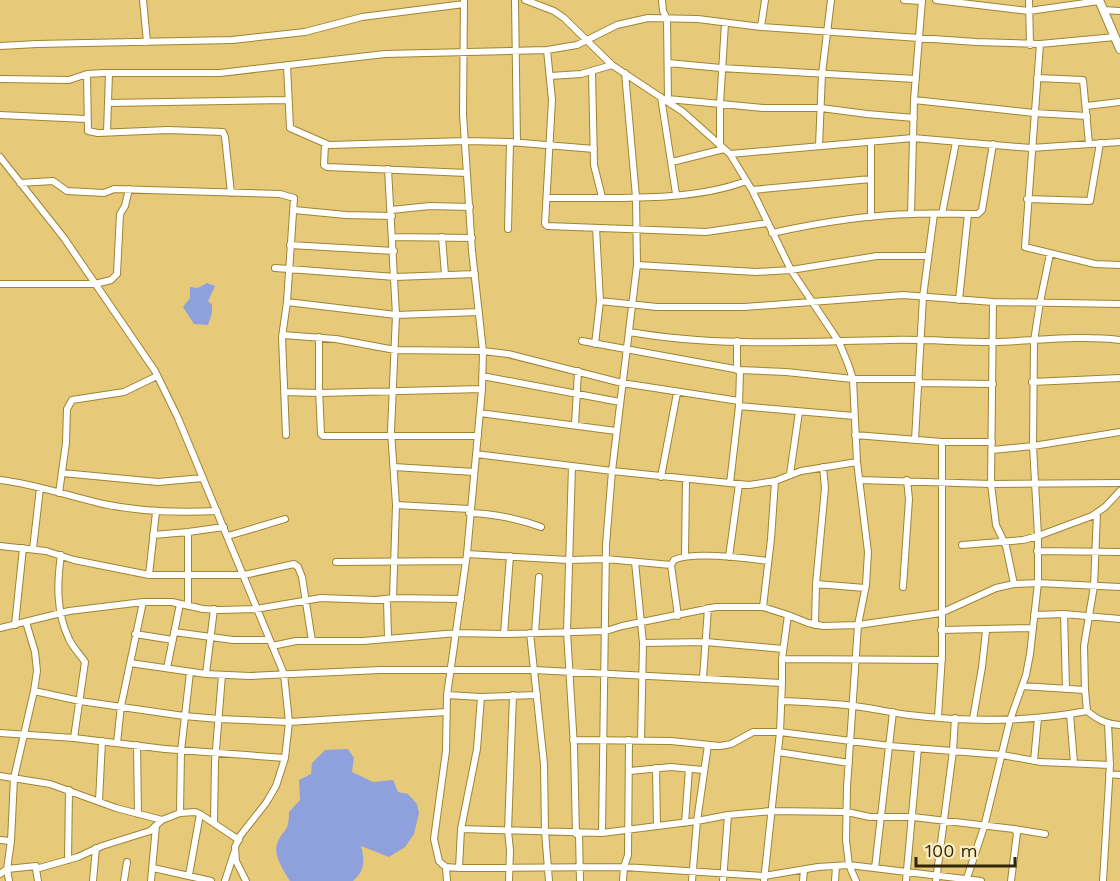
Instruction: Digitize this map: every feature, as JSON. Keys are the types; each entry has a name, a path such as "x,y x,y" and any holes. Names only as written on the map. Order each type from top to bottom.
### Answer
{"street":[{"path":"143,0 147,42"},
{"path":"508,229 516,52 515,0"},
{"path":"526,0 554,11 612,65 666,99 730,154 752,190 791,270 839,342 852,379 857,462 868,552 865,588 858,625 847,812 846,840 849,865 855,881"},
{"path":"662,0 663,11 667,19 666,99 676,194"},
{"path":"761,27 765,0"},
{"path":"819,146 822,74 831,0"},
{"path":"904,0 922,0 914,100 911,214"},
{"path":"936,0 1029,11 1099,0 1120,49"},
{"path":"1029,0 1030,45"},
{"path":"0,46 232,40 305,32 362,17 464,2 463,52 467,173 483,351 482,389 467,554 447,694 446,751 434,839 439,861 446,867 624,867 724,873 764,878 804,870 849,865 907,871 936,878 967,878 981,881"},
{"path":"1103,10 1120,11"},
{"path":"0,79 69,80 87,74 109,73 220,73 385,54 547,50 577,45 617,25 648,18 698,19 761,27 1030,45 1115,37"},
{"path":"722,148 720,104 725,23"},
{"path":"1040,44 1025,247 1095,264 1120,265"},
{"path":"547,50 552,100 545,224 547,226 706,232 767,223"},
{"path":"668,63 916,79"},
{"path":"287,64 290,128 325,144 466,141 513,142 594,149"},
{"path":"550,76 592,72 612,65"},
{"path":"592,72 595,173 602,197"},
{"path":"107,132 109,73"},
{"path":"87,74 88,131 223,132 231,193"},
{"path":"602,833 606,559 616,431 637,264 636,197 625,74"},
{"path":"1037,78 1083,80 1089,144"},
{"path":"666,99 763,108 821,108 914,118"},
{"path":"108,103 288,100"},
{"path":"914,100 1034,113 1087,116"},
{"path":"1086,106 1120,102"},
{"path":"0,115 86,119"},
{"path":"730,154 913,138 1031,148 1120,142"},
{"path":"871,142 871,217"},
{"path":"942,214 956,142"},
{"path":"1027,199 1090,201 1101,143"},
{"path":"325,144 325,166 467,173"},
{"path":"772,233 800,226 871,217 911,214 978,214 982,210 993,144"},
{"path":"672,162 722,148"},
{"path":"0,157 64,238 157,376 178,418 284,674 289,722 285,758 276,786 238,840 225,881"},
{"path":"388,169 396,315 391,436 396,505 395,562 388,638"},
{"path":"752,190 871,178"},
{"path":"20,183 53,181 67,191 104,193 114,189 129,189 291,196 294,198 283,335 286,435"},
{"path":"547,198 636,197 713,191 746,181"},
{"path":"0,284 95,284 111,280 117,274 120,214 125,206 129,189"},
{"path":"294,210 346,215 392,213 430,206 470,207"},
{"path":"915,440 923,297 934,214"},
{"path":"959,300 968,214"},
{"path":"595,344 600,301 596,228"},
{"path":"393,237 472,238"},
{"path":"442,237 445,275"},
{"path":"290,245 394,251"},
{"path":"967,878 984,827 1010,720 1030,654 1038,583 1033,446 1034,341 1050,254"},
{"path":"637,264 756,272 791,270 877,256 928,256"},
{"path":"275,268 395,277 475,274"},
{"path":"600,301 657,307 744,307 903,295 993,302 1120,304"},
{"path":"287,302 396,315 479,312"},
{"path":"993,302 992,484 996,525 1003,541 1014,584"},
{"path":"630,333 737,341 992,342 1083,337 1120,340"},
{"path":"283,335 319,338 394,350 483,351 508,354 622,383 676,393 739,404 854,416"},
{"path":"319,338 321,434 323,436 478,436"},
{"path":"582,341 739,370 852,379 993,384"},
{"path":"730,483 739,404 737,341"},
{"path":"575,425 578,371"},
{"path":"59,493 66,442 67,409 72,400 124,392 157,376"},
{"path":"482,376 620,402"},
{"path":"1032,382 1120,378"},
{"path":"284,392 482,389"},
{"path":"661,477 676,393"},
{"path":"790,474 799,411"},
{"path":"480,413 616,431"},
{"path":"992,450 1120,432"},
{"path":"855,435 942,442 992,442"},
{"path":"938,717 942,660 942,442"},
{"path":"476,454 661,477 749,485 775,481 790,474 857,462"},
{"path":"572,466 567,632 580,881"},
{"path":"394,467 474,472"},
{"path":"815,625 816,584 824,499 823,468"},
{"path":"62,472 158,482 203,478"},
{"path":"685,556 686,479"},
{"path":"0,480 28,483 106,504 156,512 217,510"},
{"path":"860,480 992,484 1120,483"},
{"path":"903,587 909,499 907,480"},
{"path":"762,607 775,481"},
{"path":"729,557 739,484"},
{"path":"33,549 40,488"},
{"path":"962,545 1038,536 1097,513 1120,490"},
{"path":"396,505 470,511 517,518 541,527"},
{"path":"148,575 156,512"},
{"path":"1087,711 1084,646 1094,586 1097,513"},
{"path":"228,536 285,519"},
{"path":"153,535 224,527"},
{"path":"188,532 188,606"},
{"path":"0,546 33,549 148,575 244,575 294,564 298,567 302,577 312,641"},
{"path":"15,625 22,548"},
{"path":"1037,551 1120,552"},
{"path":"467,554 568,560 606,559 671,565"},
{"path":"61,555 58,582 61,613 68,637 85,662 74,738"},
{"path":"504,634 510,556"},
{"path":"678,616 671,565 674,560 685,556 768,561"},
{"path":"336,562 466,561"},
{"path":"635,562 643,643 641,740"},
{"path":"539,577 533,633 534,669 544,764 545,832 549,881"},
{"path":"816,584 865,588"},
{"path":"174,632 210,638 270,643 457,633 606,631 708,608 762,607 815,625 858,625 941,613 996,588 1014,584 1120,587"},
{"path":"0,628 93,607 143,602 214,609 256,609 321,598 462,599"},
{"path":"117,743 121,706 143,602"},
{"path":"167,668 180,604"},
{"path":"703,678 708,608"},
{"path":"206,674 214,609"},
{"path":"1064,614 1066,689"},
{"path":"764,878 780,732 782,659 788,615"},
{"path":"1034,615 1090,615 1120,619"},
{"path":"9,881 7,869 14,778 37,671 35,652 26,622"},
{"path":"941,630 986,631 1033,628"},
{"path":"974,719 986,631"},
{"path":"135,634 173,640"},
{"path":"643,643 706,642 783,649"},
{"path":"782,659 942,660"},
{"path":"130,663 222,675 380,670 534,669 782,682"},
{"path":"180,813 181,750 190,672"},
{"path":"214,823 215,762 222,675"},
{"path":"1022,686 1085,690"},
{"path":"34,691 184,716 219,719 289,722 446,712"},
{"path":"447,694 481,697 537,695"},
{"path":"509,881 508,831 513,695"},
{"path":"459,868 461,829 477,749 481,697"},
{"path":"781,701 854,705 893,712 974,719 1010,720 1087,711 1108,724 1120,725"},
{"path":"875,868 893,712"},
{"path":"1070,714 1074,763"},
{"path":"936,878 953,751 955,718"},
{"path":"1035,761 1038,718"},
{"path":"1103,881 1110,765 1108,724"},
{"path":"573,740 731,744 759,731 890,746 1002,755 1035,761 1110,765"},
{"path":"0,733 285,758"},
{"path":"624,881 624,867 628,855 629,740"},
{"path":"99,801 102,741"},
{"path":"137,745 138,814"},
{"path":"692,881 703,770 708,745"},
{"path":"906,881 918,748"},
{"path":"778,752 849,763"},
{"path":"630,771 656,768 703,770"},
{"path":"656,768 657,826"},
{"path":"686,823 689,769"},
{"path":"1109,774 1120,775"},
{"path":"0,776 50,784 162,820"},
{"path":"68,860 69,790"},
{"path":"461,829 602,833 771,811 847,812 882,817 913,817 1045,834"},
{"path":"36,869 150,831 162,820 180,813 200,814 238,840"},
{"path":"189,875 200,814"},
{"path":"723,881 728,815"},
{"path":"151,881 156,826"},
{"path":"1011,881 1017,833 1014,829"},
{"path":"0,840 11,840"},
{"path":"93,881 96,848"},
{"path":"235,848 236,861 246,881"},
{"path":"124,881 127,862"},
{"path":"0,874 7,869 36,866 38,881"},
{"path":"835,881 836,866"},
{"path":"446,867 447,881"},
{"path":"153,868 211,881"},
{"path":"803,881 804,870"},
{"path":"177,881 178,873"}],"water":[{"path":"207,283 215,286 208,301 212,305 212,313 208,325 194,324 183,307 190,298 190,287 198,288"},
{"path":"348,749 354,758 352,772 373,782 393,780 398,792 408,794 417,804 419,813 414,834 405,847 389,857 361,846 363,865 353,881 290,881 280,863 276,849 279,839 287,828 289,812 300,800 299,780 311,774 312,763 325,750"}]}
